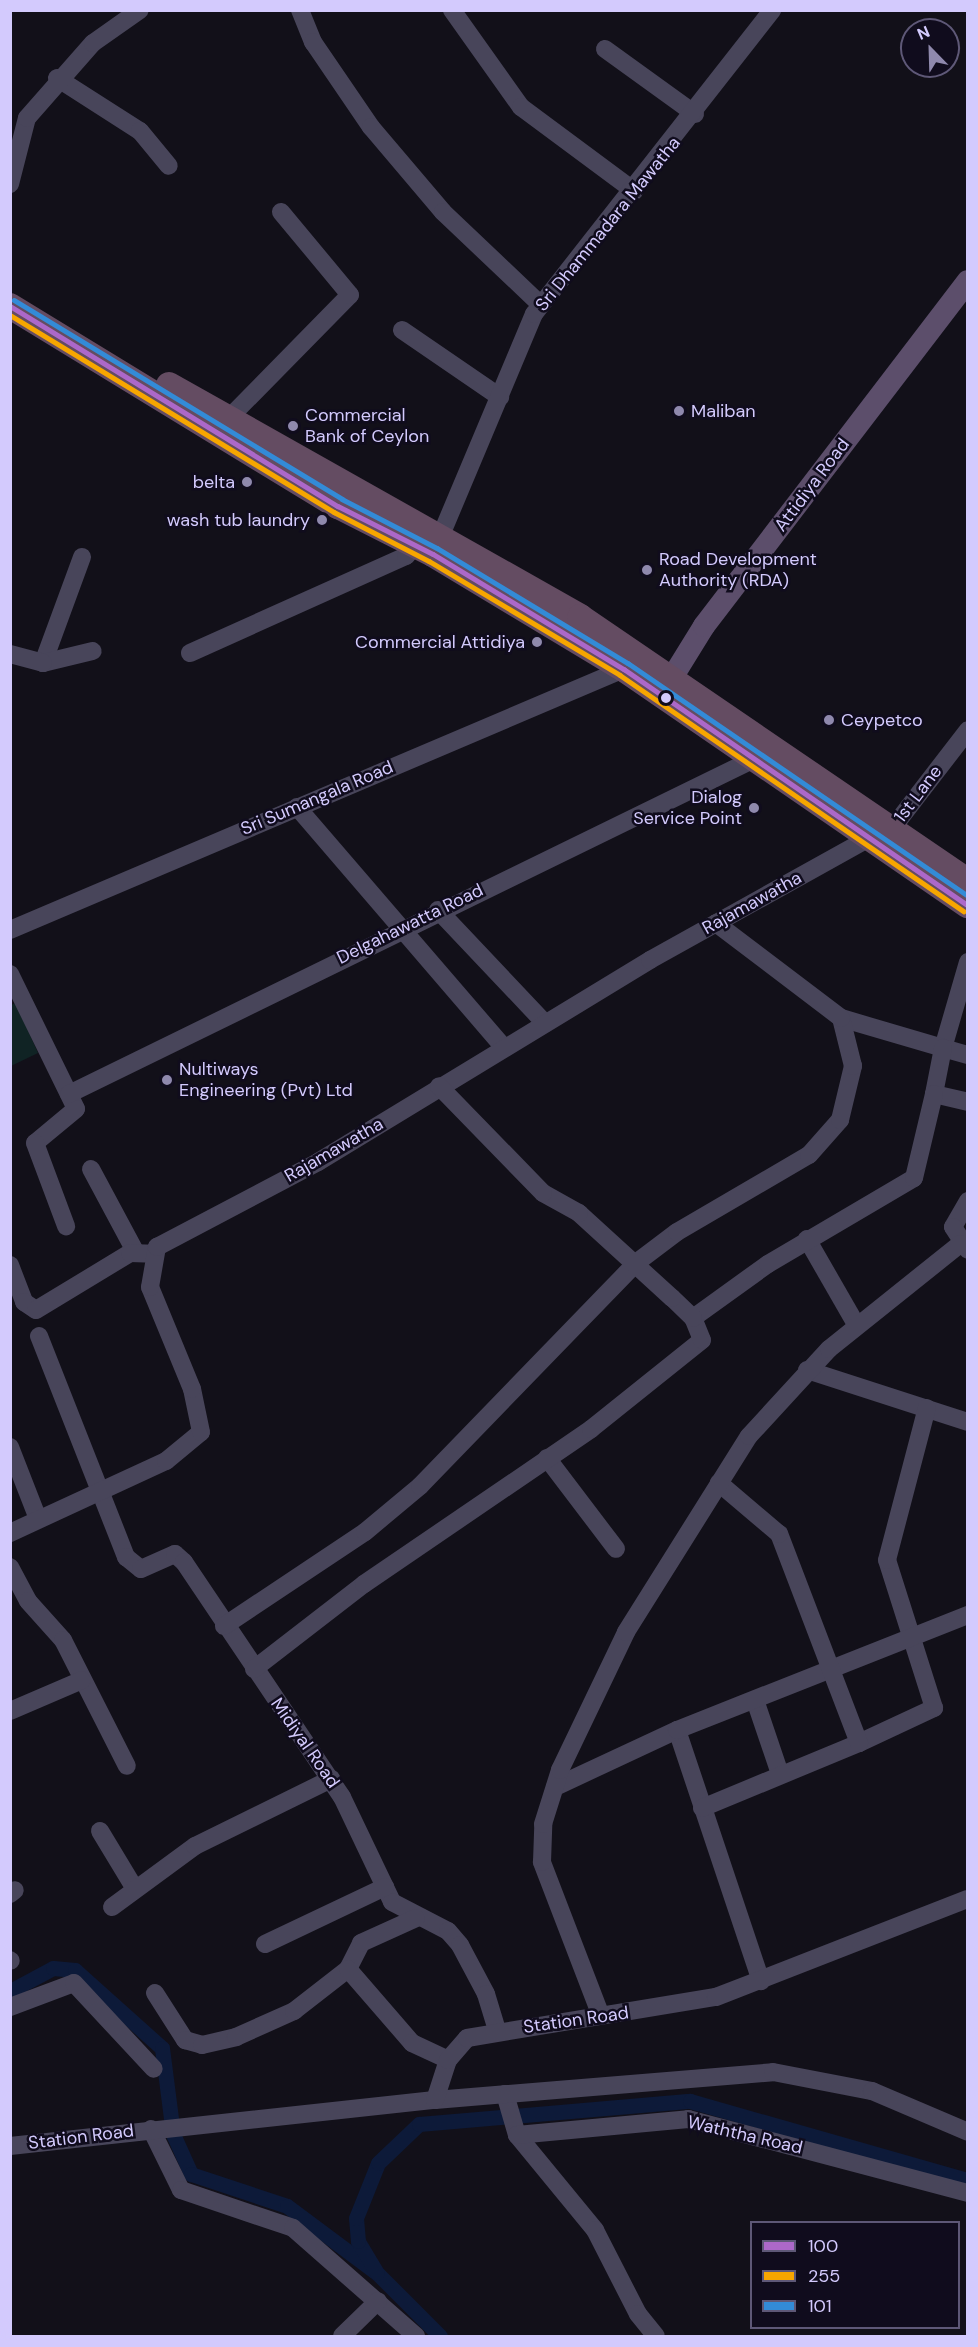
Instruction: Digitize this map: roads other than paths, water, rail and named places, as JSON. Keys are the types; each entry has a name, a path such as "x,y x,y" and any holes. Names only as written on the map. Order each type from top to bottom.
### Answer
{"highway":[{"path":"10,288 429,543 624,669 668,687 968,882"},
{"path":"10,306 338,506 429,543 580,617 754,759 866,840 968,905"}],"main road":[{"name":"Attidiya Road","path":"668,687 704,626 968,280"}],"street":[{"path":"10,184 27,118 57,78 140,10"},
{"path":"300,10 313,42 371,127 443,212 541,304"},
{"path":"452,10 521,107 634,192"},
{"name":"Sri Dhammadara Mawatha","path":"429,543 500,397 541,304 634,192 772,10"},
{"path":"605,49 695,114"},
{"path":"57,78 140,131 169,166"},
{"path":"228,419 350,295 281,212"},
{"path":"402,330 500,397"},
{"path":"190,653 429,543"},
{"path":"43,663 82,557"},
{"path":"10,654 43,663 93,651"},
{"name":"Sri Sumangala Road","path":"10,930 624,669"},
{"name":"1st Lane","path":"891,830 968,730"},
{"name":"Delgahawatta Road","path":"69,1094 438,910 754,759"},
{"path":"297,807 504,1048"},
{"name":"Rajamawatha","path":"153,1254 172,1238 318,1162 545,1023 716,923 866,840"},
{"path":"438,910 545,1023"},
{"path":"716,923 841,1018 968,1055"},
{"path":"693,1318 807,1239 914,1178 943,1048 968,962"},
{"path":"10,974 76,1109 73,1117 42,1133 35,1143 66,1226"},
{"path":"224,1626 365,1532 420,1486 636,1263 677,1232 790,1167 829,1136 853,1084 841,1018"},
{"path":"254,1669 364,1584 547,1458 702,1340 693,1318 636,1263 579,1214 543,1193 439,1086"},
{"path":"934,1094 968,1102"},
{"path":"91,1169 135,1251"},
{"path":"601,2016 542,1862 543,1824 555,1787 626,1632 749,1436 807,1371 857,1326 964,1247 954,1218 968,1201"},
{"path":"807,1239 857,1326"},
{"path":"10,1265 24,1302 36,1310 135,1251 153,1254 150,1287 192,1389 201,1432 177,1455 10,1533"},
{"path":"39,1336 98,1492"},
{"path":"807,1371 968,1422"},
{"path":"702,1808 859,1743 934,1708 887,1560 927,1408"},
{"path":"10,1446 38,1519"},
{"path":"547,1458 616,1549"},
{"path":"719,1483 780,1534 833,1668 859,1743"},
{"name":"Midiyal Road","path":"98,1492 132,1564 152,1566 175,1554 331,1779 385,1887 400,1910 454,1936 486,1994 497,2031"},
{"path":"10,1568 28,1601 63,1641 127,1766"},
{"path":"555,1787 676,1730 968,1615"},
{"path":"10,1711 82,1680"},
{"path":"755,1700 780,1774"},
{"path":"676,1730 761,1981"},
{"path":"112,1907 195,1846 331,1779"},
{"path":"100,1831 135,1889"},
{"path":"265,1944 385,1887"},
{"name":"Station Road","path":"10,2146 435,2100 448,2060 467,2038 497,2031 680,2006 761,1981 968,1899"},
{"path":"155,1994 185,2040 202,2045 236,2037 294,2011 348,1969 361,1943 416,1918"},
{"path":"348,1969 412,2043 448,2060"},
{"path":"10,2007 74,1983 154,2069"},
{"path":"435,2100 506,2101 773,2072 872,2091 968,2132"},
{"path":"506,2101 514,2130 595,2230 638,2314 656,2337"},
{"name":"Waththa Road","path":"514,2130 688,2119 968,2193"},
{"path":"151,2129 181,2190 293,2228 416,2337"},
{"path":"342,2337 378,2301"}],"waterway":[{"path":"10,1991 53,1968 75,1970 162,2048 173,2134 191,2174 287,2206 377,2273 440,2336"},
{"path":"377,2273 358,2241 356,2218 378,2163 419,2124 690,2101 968,2180"}],"place":[{"name":"Maliban","path":"679,411"},
{"name":"Commercial Bank of Ceylon","path":"293,426"},
{"name":"belta","path":"247,482"},
{"name":"wash tub laundry","path":"322,520"},
{"name":"Road Development Authority (RDA)","path":"647,570"},
{"name":"Commercial Attidiya","path":"537,642"},
{"name":"Ceypetco","path":"829,720"},
{"name":"Dialog Service Point","path":"754,808"},
{"name":"Nultiways Engineering (Pvt) Ltd","path":"167,1080"}]}
